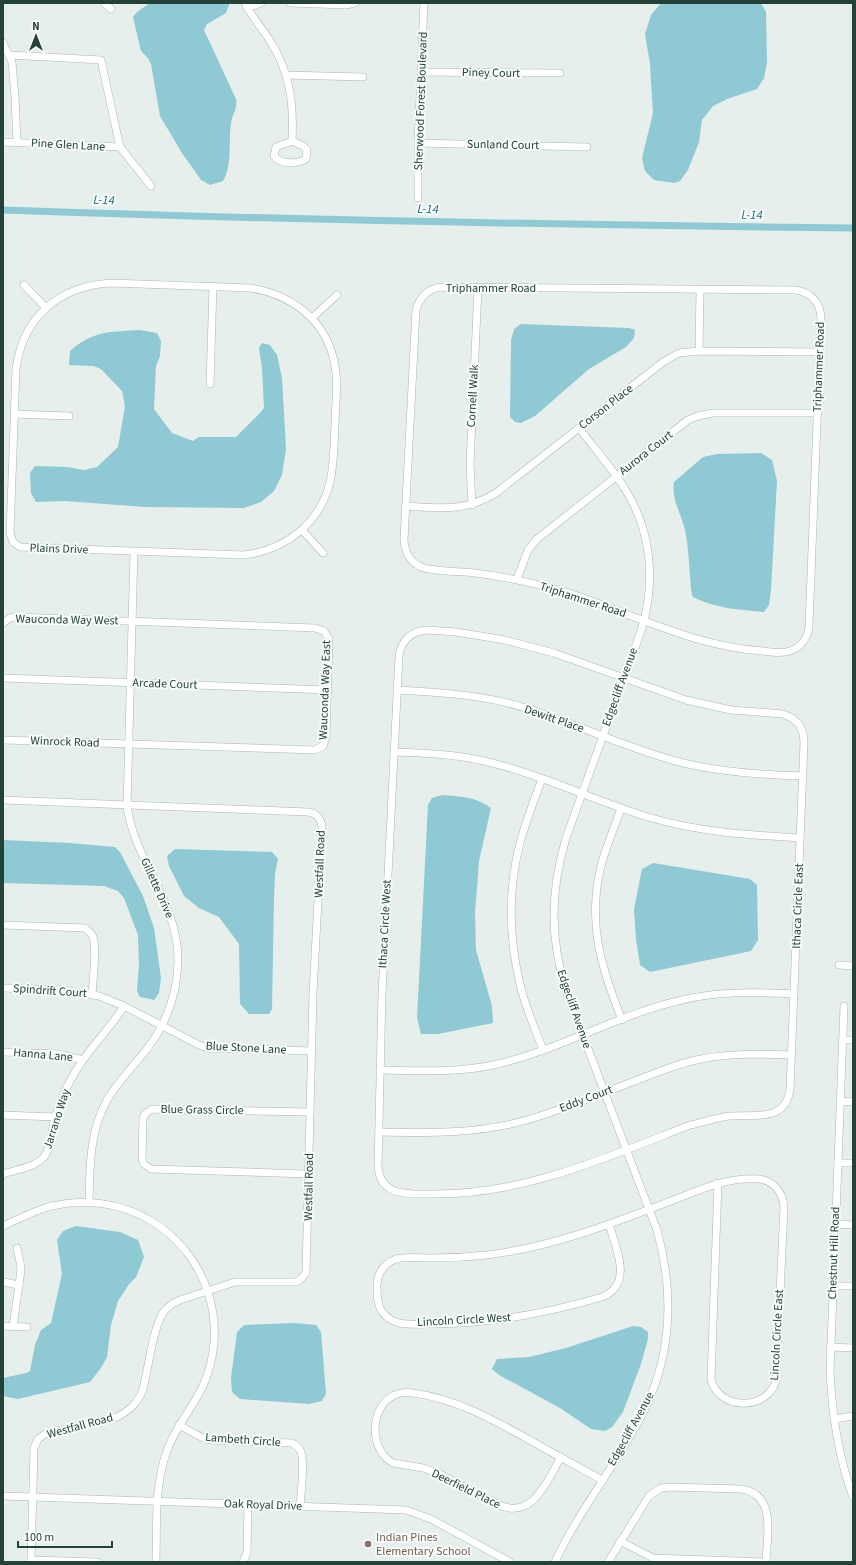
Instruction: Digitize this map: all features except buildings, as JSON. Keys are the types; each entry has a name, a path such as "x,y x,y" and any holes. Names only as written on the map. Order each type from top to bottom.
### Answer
{"street":[{"path":"104,3 111,9"},
{"path":"261,3 246,5 276,51 286,75 292,102 292,141"},
{"path":"290,3 346,5 355,3"},
{"name":"Sherwood Forest Boulevard","path":"418,198 418,143 424,3"},
{"name":"Pine Glen Lane","path":"3,43 12,62 17,142"},
{"name":"Pine Glen Lane","path":"9,55 101,60 120,147 151,186"},
{"name":"Piney Court","path":"421,72 560,74"},
{"path":"286,75 363,77"},
{"name":"Pine Glen Lane","path":"3,142 120,147"},
{"name":"Sunland Court","path":"418,143 587,147"},
{"name":"Plains Drive","path":"111,283 213,286 251,288 277,294 300,307 312,318 329,345 335,366 337,384 332,470 330,483 320,507 302,530 289,540 274,548 250,554 235,555 134,552 20,547 13,542 10,533 16,369 20,348 32,324 46,308 70,292 98,284 111,283"},
{"path":"24,285 46,308"},
{"path":"210,384 213,286"},
{"name":"Triphammer Road","path":"443,287 478,288 795,290 809,294 818,305 821,314 809,626 807,636 802,643 794,649 785,652 754,651 733,648 692,638 571,594 517,579 471,572 425,568 417,565 407,554 404,545 417,305 425,294 434,289 443,287"},
{"name":"Cornell Walk","path":"472,505 470,464 478,288"},
{"path":"699,351 700,290"},
{"path":"312,318 337,295"},
{"name":"Corson Place","path":"406,506 450,508 472,505 496,493 663,362 680,353 699,351 820,352"},
{"name":"Aurora Court","path":"517,579 528,550 533,542 688,420 712,413 818,413"},
{"path":"14,414 69,416"},
{"name":"Edgecliff Avenue","path":"555,1562 571,1531 633,1430 650,1396 658,1374 666,1337 669,1300 666,1267 657,1230 582,1035 561,973 554,936 553,912 556,875 560,856 644,620 650,588 648,547 638,514 625,489 579,428"},
{"path":"302,530 323,553"},
{"name":"Gillette Drive","path":"89,1202 91,1154 93,1138 99,1117 114,1089 147,1049 162,1026 170,1006 177,979 177,941 174,925 165,900 136,843 126,806 134,552"},
{"name":"Wauconda Way West","path":"3,623 10,618 15,617 132,621"},
{"name":"Wauconda Way East","path":"128,744 315,750 323,746 326,737 328,690 329,639 324,631 320,629 132,621"},
{"name":"Ithaca Circle West","path":"624,678 554,653 511,641 456,632 422,631 409,636 401,647 397,690 382,995 378,1166 379,1175 387,1187 395,1192 404,1194 458,1193 508,1187 560,1174 627,1150"},
{"name":"Arcade Court","path":"3,678 328,690"},
{"name":"Ithaca Circle East","path":"624,678 686,700 708,706 738,711 783,714 792,718 799,724 804,737 790,1094 783,1106 776,1112 766,1115 738,1116 707,1120 627,1150"},
{"name":"Dewitt Place","path":"397,690 440,692 486,698 530,710 658,756 706,768 756,774 803,776"},
{"name":"Winrock Road","path":"3,740 128,744"},
{"path":"394,752 464,757 511,768 648,817 700,829 752,836 800,838"},
{"path":"542,779 524,829 516,864 511,904 511,925 520,985 543,1050"},
{"path":"3,800 126,806"},
{"name":"Westfall Road","path":"31,1561 34,1448 38,1439 46,1434 117,1417 130,1409 137,1402 143,1389 157,1326 162,1314 168,1307 176,1302 208,1290 235,1282 296,1282 303,1277 306,1268 312,1051 322,827 319,818 308,812 126,806"},
{"path":"621,808 601,866 596,898 596,917 600,956 622,1020"},
{"path":"3,925 84,928 92,934 94,943 92,994"},
{"path":"840,965 853,966"},
{"name":"Spindrift Court","path":"3,988 64,990 92,994 124,1006 162,1026"},
{"path":"380,1070 434,1071 476,1068 518,1059 661,1006 702,996 750,992 794,994"},
{"name":"Jarrano Way","path":"3,1174 32,1165 43,1158 48,1150 55,1117 67,1086 83,1060 117,1018 124,1006"},
{"name":"Chestnut Hill Road","path":"844,1006 830,1371 834,1419 839,1449 852,1492"},
{"name":"Blue Stone Lane","path":"162,1026 208,1048 312,1051"},
{"path":"843,1040 853,1040"},
{"name":"Hanna Lane","path":"3,1052 60,1054 83,1060"},
{"name":"Eddy Court","path":"378,1132 448,1132 494,1127 523,1121 550,1113 662,1070 700,1059 739,1054 791,1055"},
{"path":"840,1102 853,1102"},
{"name":"Blue Grass Circle","path":"309,1174 151,1169 144,1164 141,1155 143,1118 145,1114 152,1109 310,1112"},
{"path":"3,1115 55,1117"},
{"path":"838,1163 853,1163"},
{"name":"Lincoln Circle East","path":"650,1209 718,1183 742,1179 762,1180 775,1186 780,1194 783,1203 776,1381 769,1394 761,1400 752,1403 732,1402 723,1398 714,1388 711,1379 718,1183"},
{"path":"3,1226 48,1207 64,1204 89,1202 128,1210 147,1218 172,1236 193,1260 208,1290 215,1329 212,1360 201,1389 179,1426 164,1462 158,1501 156,1562"},
{"name":"Lincoln Circle West","path":"610,1224 621,1272 617,1286 610,1293 602,1297 542,1313 495,1320 460,1323 398,1323 386,1317 378,1305 377,1283 379,1274 387,1263 396,1259 405,1257 459,1257 513,1251 565,1239 650,1209"},
{"path":"835,1224 853,1225"},
{"path":"13,1327 19,1285 20,1262 17,1248"},
{"path":"3,1282 19,1285"},
{"path":"833,1286 853,1286"},
{"path":"3,1326 27,1327"},
{"path":"830,1347 853,1348"},
{"name":"Deerfield Place","path":"561,1457 534,1500 521,1508 508,1509 438,1473 423,1468 398,1464 389,1460 382,1454 378,1445 376,1436 377,1417 383,1404 390,1397 411,1392 458,1404 561,1457 602,1480"},
{"path":"834,1419 853,1416"},
{"name":"Lambeth Circle","path":"179,1426 210,1440 292,1443 296,1445 302,1457 300,1506"},
{"path":"608,1562 620,1541 649,1496 661,1488 670,1487 746,1490 759,1496 766,1508 768,1518 766,1562 653,1558 620,1541"},
{"name":"Oak Royal Drive","path":"3,1496 395,1509 416,1513 431,1519 510,1562"},
{"path":"243,1562 247,1553 248,1504"},
{"path":"31,1561 98,1562"}],"water":[{"path":"150,3 228,3 229,5 226,13 207,24 204,30 236,99 236,106 230,130 228,167 223,181 210,185 201,180 182,153 160,116 151,64 148,58 141,51 133,17 137,12"},
{"path":"661,3 761,3 766,12 767,62 764,78 757,89 727,99 713,106 702,120 699,142 688,170 680,181 674,183 654,180 645,171 642,158 653,113 650,64 645,34 651,15"},
{"path":"521,324 629,328 635,330 634,338 626,347 589,369 535,416 521,423 515,422 510,417 511,340 514,329"},
{"path":"140,330 157,333 161,341 160,356 156,366 154,409 172,433 193,441 199,437 236,437 260,413 264,408 262,368 259,348 262,343 270,345 277,355 282,378 286,449 282,475 274,491 261,502 244,508 145,507 65,501 36,502 31,493 30,473 35,466 67,467 84,470 97,467 118,447 125,406 122,391 101,369 93,366 69,365 70,351 87,339 103,333"},
{"path":"761,453 772,460 777,481 769,605 764,612 727,608 701,601 693,597 691,592 686,535 675,500 673,488 674,482 703,457 717,454"},
{"path":"442,795 474,799 491,808 479,861 475,913 476,950 492,1006 493,1023 438,1034 421,1034 417,1018 428,805 432,798"},
{"path":"3,840 115,847 120,852 143,896 154,928 161,978 159,993 154,1000 140,997 137,991 139,963 138,935 124,898 118,891 104,886 3,883"},
{"path":"175,849 272,852 278,859 275,874 274,898 272,1009 269,1014 249,1014 240,1004 239,944 219,917 199,908 184,896 169,866 167,856"},
{"path":"653,863 750,879 757,885 758,940 751,951 650,972 640,965 636,939 634,909 642,869"},
{"path":"76,1226 120,1232 138,1240 144,1257 136,1277 129,1284 118,1301 111,1325 107,1357 101,1368 90,1382 18,1399 3,1396 3,1378 30,1371 35,1345 41,1330 51,1323 62,1274 57,1240 63,1231"},
{"path":"295,1323 316,1325 321,1332 326,1394 322,1401 309,1404 240,1399 232,1392 231,1378 237,1332 244,1325"},
{"path":"633,1326 641,1327 648,1332 648,1339 641,1364 623,1412 612,1427 605,1431 591,1429 560,1408 499,1375 492,1369 497,1359 529,1357 566,1348"}],"waterway":[{"name":"L-14","path":"3,210 428,222 853,228"}],"place":[{"name":"Indian Pines Elementary School","path":"368,1544"}]}
